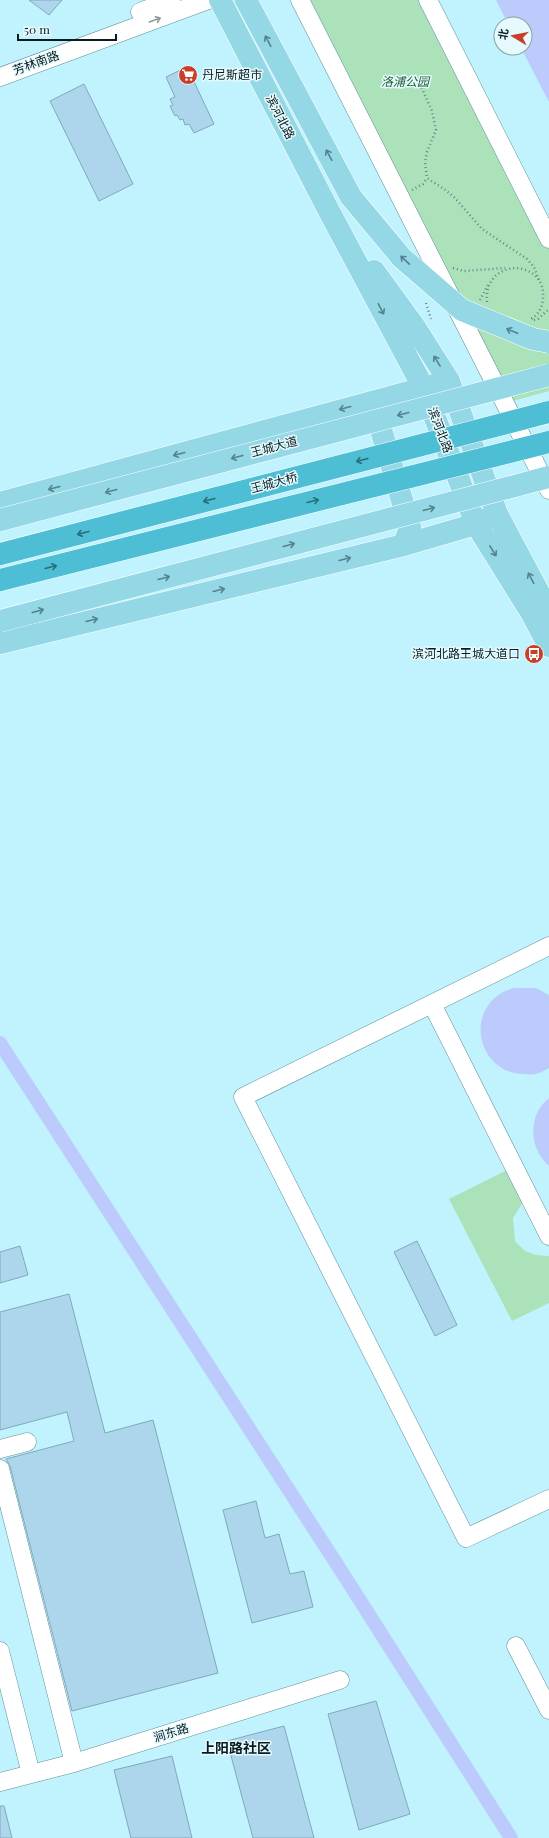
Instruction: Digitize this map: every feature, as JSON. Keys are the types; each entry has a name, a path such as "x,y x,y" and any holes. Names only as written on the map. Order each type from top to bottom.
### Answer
{"highway":[{"name":"王城大桥","path":"0,554 549,412"},
{"path":"0,580 549,442"}],"main road":[{"name":"滨河北路","path":"220,0 330,213 423,387 476,524 532,614 549,646"},
{"path":"246,0 351,197 402,258 462,310 533,339 549,342"},
{"name":"滨河北路","path":"330,213 414,326 449,381 498,514 549,612"},
{"name":"王城大道","path":"0,520 549,375"},
{"path":"0,503 449,381"},
{"path":"366,403 376,413 410,527 404,545"},
{"path":"0,621 549,477"},
{"path":"0,643 404,545 476,524 498,514"}],"street":[{"name":"芳林南路","path":"0,65 172,0"},
{"name":"芳林南路","path":"0,77 208,0"},
{"path":"300,0 549,490"},
{"path":"428,0 549,239"},
{"path":"549,946 243,1097 466,1538 549,1499"},
{"path":"432,1004 547,1227"},
{"path":"0,1449 26,1442"},
{"path":"0,1469 74,1762"},
{"path":"516,1646 549,1710"},
{"path":"0,1651 31,1774"},
{"name":"涧东路","path":"0,1782 74,1762 340,1680"}],"path":[{"path":"420,84 432,111 436,130 427,152 425,162 427,178 444,188 454,197 482,228 527,259 534,267 544,291 542,306 536,316 526,323 538,319 549,309"},
{"path":"447,264 464,272 518,268 529,271 539,280"},
{"path":"488,306 487,294 490,281 498,273 505,269 518,268"}],"green space":[{"name":"洛浦公园","path":"300,0 428,0 549,239 549,391 505,403"},
{"path":"507,1170 523,1202 513,1218 515,1241 525,1251 536,1255 549,1256 549,1303 512,1321 449,1199"}],"water":[{"path":"496,0 549,0 549,102 525,56 533,56 533,16 504,16"},
{"path":"513,988 536,988 549,995 549,1068 537,1074 523,1074 509,1071 498,1065 489,1055 483,1044 481,1031 482,1019 487,1006 499,995"},
{"path":"549,1098 549,1166 537,1151 533,1132 537,1113"}],"building":[{"path":"29,0 62,0 49,15"},
{"path":"187,67 214,124 194,133 189,124 185,125 183,119 180,120 177,115 175,116 170,106 173,105 170,99 175,97 166,77"},
{"path":"84,84 133,184 99,201 50,101"},
{"path":"417,1241 457,1325 435,1336 394,1252"},
{"path":"20,1246 28,1275 0,1283 0,1252"},
{"path":"69,1294 105,1433 153,1420 218,1673 72,1711 10,1466 6,1459 74,1441 67,1412 0,1430 0,1312"},
{"path":"256,1501 265,1538 279,1534 290,1574 304,1571 313,1607 252,1623 223,1510"},
{"path":"376,1701 410,1814 359,1830 328,1714"},
{"path":"284,1726 314,1838 253,1838 227,1741"},
{"path":"172,1756 192,1838 131,1838 114,1770"},
{"path":"0,1806 4,1806 12,1838 0,1838"}],"waterway":[{"path":"0,1043 347,1580 511,1838"}],"place":[{"name":"丹尼斯超市","path":"188,75"},
{"name":"滨河北路王城大道口","path":"534,654"}],"district":[{"name":"上阳路社区","path":"236,1748"}]}
